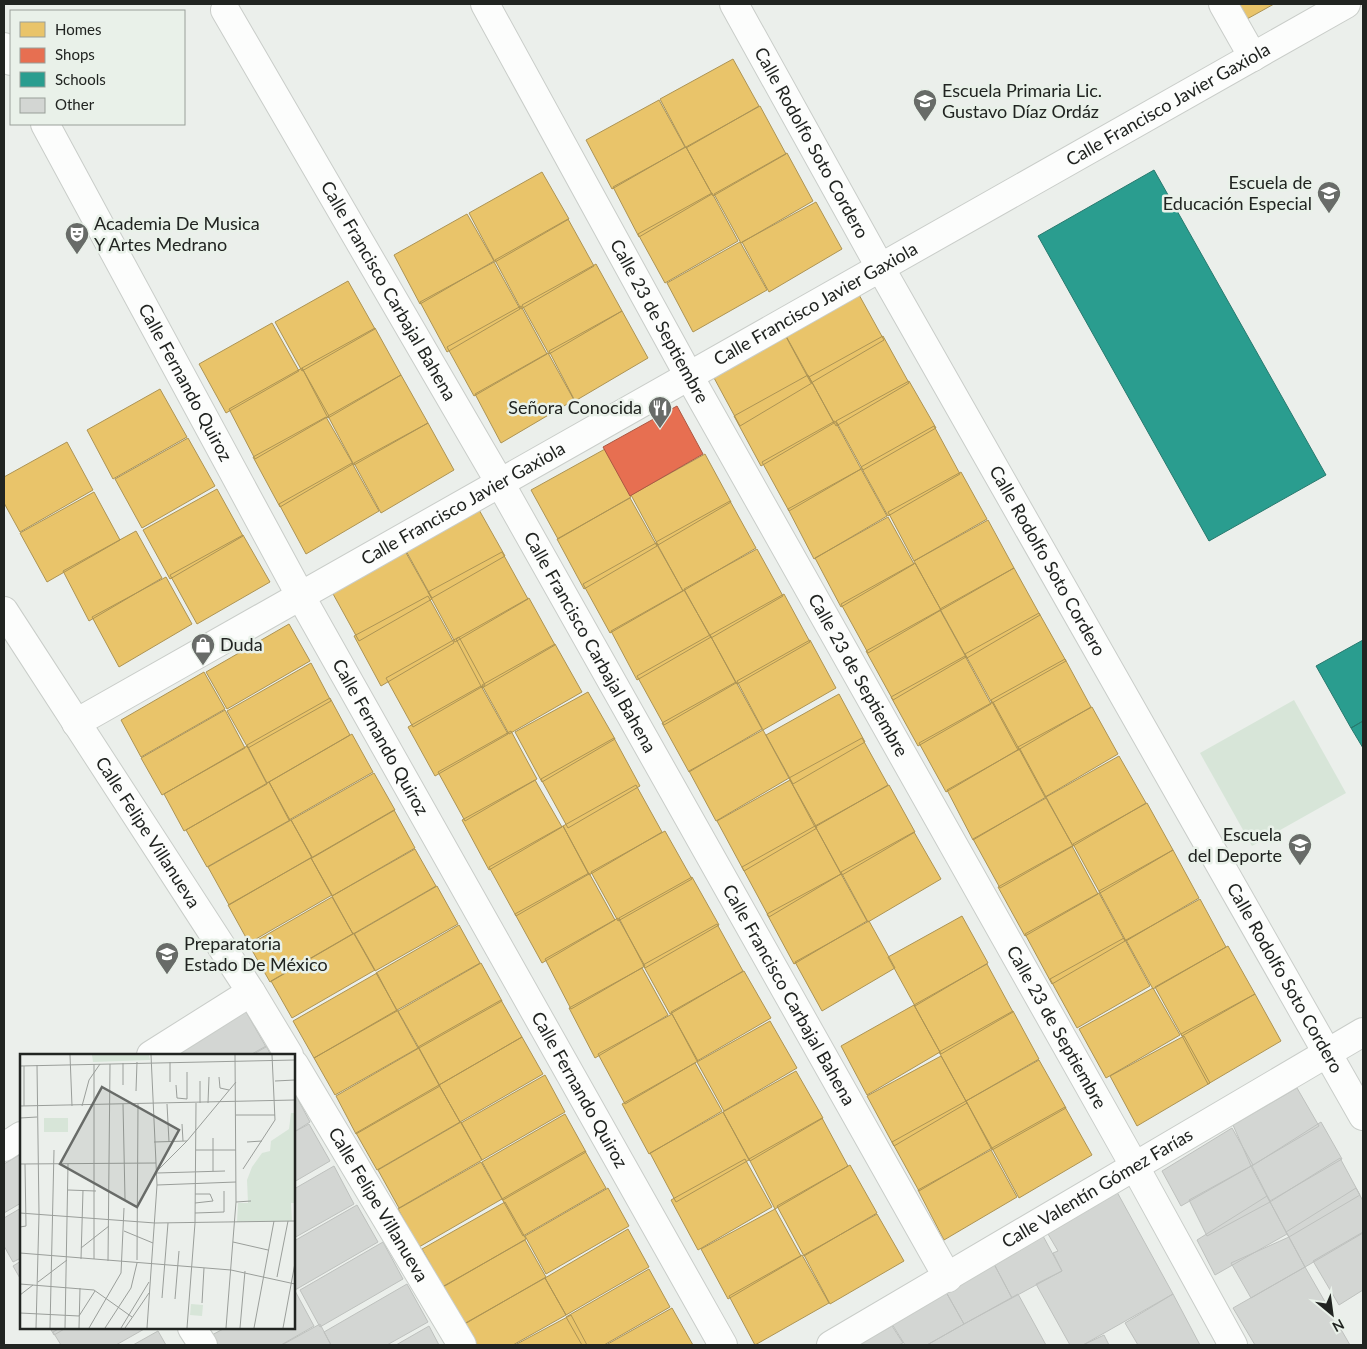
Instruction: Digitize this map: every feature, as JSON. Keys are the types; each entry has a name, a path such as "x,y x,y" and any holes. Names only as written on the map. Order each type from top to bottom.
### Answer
{"street":[{"name":"Calle 23 de Septiembre","path":"485,4 689,376 1135,1167 1233,1345"},
{"name":"Calle Rodolfo Soto Cordero","path":"734,4 880,268 1363,1116"},
{"path":"1223,4 1253,57"},
{"name":"Calle Francisco Javier Gaxiola","path":"76,723 1346,4"},
{"name":"Calle Francisco Carbajal Bahena","path":"225,10 500,483 948,1278"},
{"path":"4,47 10,59"},
{"name":"Calle Fernando Quiroz","path":"46,125 300,595 723,1345"},
{"name":"Calle Felipe Villanueva","path":"4,611 251,992 288,1054"},
{"path":"153,1054 251,992"},
{"name":"Calle Valentín Gómez Farías","path":"831,1345 948,1278 1363,1032"},
{"name":"Calle Felipe Villanueva","path":"295,1066 462,1345"},
{"path":"4,1146 20,1137"},
{"path":"193,1329 203,1345"}],"green space":[{"path":"1294,700 1346,793 1252,846 1200,753"}],"building: Homes":[{"path":"1237,4 1274,4 1247,19"},
{"path":"733,59 759,106 686,148 660,99"},
{"path":"659,100 685,147 612,189 586,140"},
{"path":"760,106 786,154 713,196 686,147"},
{"path":"686,147 712,194 639,237 613,187"},
{"path":"787,153 813,201 741,243 714,194"},
{"path":"542,172 569,219 495,262 469,213"},
{"path":"712,193 738,241 665,283 638,234"},
{"path":"816,202 842,249 769,292 742,242"},
{"path":"467,214 494,261 420,304 394,255"},
{"path":"568,219 594,266 521,309 495,260"},
{"path":"740,242 767,290 693,332 667,283"},
{"path":"494,262 520,309 447,352 420,302"},
{"path":"596,264 622,311 549,354 522,305"},
{"path":"348,281 375,329 302,371 275,322"},
{"path":"858,293 884,340 811,383 784,333"},
{"path":"521,306 547,354 474,396 447,347"},
{"path":"622,311 648,358 575,401 549,351"},
{"path":"272,323 299,371 226,413 199,364"},
{"path":"375,328 401,375 328,418 302,368"},
{"path":"786,336 812,383 740,426 713,376"},
{"path":"883,336 909,383 836,426 809,377"},
{"path":"548,353 574,400 501,443 475,394"},
{"path":"302,368 329,416 255,459 229,409"},
{"path":"401,375 428,423 354,465 328,416"},
{"path":"808,375 834,423 761,466 734,416"},
{"path":"909,381 936,428 863,470 836,421"},
{"path":"160,389 187,437 113,479 87,430"},
{"path":"326,417 353,464 280,507 253,457"},
{"path":"835,421 861,469 789,511 762,462"},
{"path":"428,423 454,470 381,513 354,463"},
{"path":"934,426 960,474 888,516 861,467"},
{"path":"188,438 215,486 142,528 115,479"},
{"path":"67,442 93,490 20,532 4,503 4,477"},
{"path":"605,449 631,497 558,539 531,490"},
{"path":"705,454 731,502 658,545 631,495"},
{"path":"352,463 379,511 306,554 279,504"},
{"path":"861,469 887,516 814,559 788,509"},
{"path":"961,472 987,519 914,561 888,512"},
{"path":"217,489 243,536 170,579 143,530"},
{"path":"94,492 120,540 47,582 20,533"},
{"path":"630,498 657,546 584,589 557,539"},
{"path":"730,501 756,548 683,591 656,542"},
{"path":"478,508 505,556 432,598 405,549"},
{"path":"888,517 914,564 841,607 815,558"},
{"path":"988,520 1014,568 941,610 914,561"},
{"path":"136,531 162,578 89,621 63,571"},
{"path":"243,535 270,582 197,624 170,575"},
{"path":"656,543 683,591 610,633 583,584"},
{"path":"757,549 783,596 711,638 684,589"},
{"path":"405,551 432,599 359,641 332,592"},
{"path":"502,552 528,599 455,642 428,592"},
{"path":"915,563 941,610 868,653 841,604"},
{"path":"1014,568 1040,615 967,658 940,609"},
{"path":"166,577 192,624 119,667 92,617"},
{"path":"684,590 711,637 637,680 611,631"},
{"path":"784,594 810,642 737,684 710,635"},
{"path":"428,596 454,643 381,686 354,636"},
{"path":"529,598 555,645 482,688 456,639"},
{"path":"940,610 966,657 893,700 866,651"},
{"path":"1039,613 1066,661 992,703 965,654"},
{"path":"289,624 310,661 227,709 206,672"},
{"path":"710,635 736,683 664,725 637,676"},
{"path":"459,637 485,685 413,727 386,678"},
{"path":"810,640 836,688 763,730 737,681"},
{"path":"555,644 582,692 509,734 482,685"},
{"path":"965,656 991,704 918,746 891,697"},
{"path":"1065,659 1091,707 1018,750 991,700"},
{"path":"311,663 331,701 248,748 227,711"},
{"path":"204,672 225,709 141,757 121,720"},
{"path":"736,682 762,729 689,772 662,723"},
{"path":"481,686 508,734 435,776 408,727"},
{"path":"588,692 615,739 542,782 515,732"},
{"path":"839,694 865,742 793,784 766,735"},
{"path":"330,698 350,735 267,783 247,745"},
{"path":"993,702 1019,749 946,792 919,743"},
{"path":"1092,707 1118,754 1045,797 1018,747"},
{"path":"225,710 245,748 162,795 141,758"},
{"path":"763,730 789,778 716,821 689,771"},
{"path":"511,731 537,779 465,821 438,772"},
{"path":"352,734 373,772 289,820 269,782"},
{"path":"614,738 640,786 568,828 541,779"},
{"path":"862,738 888,785 815,827 789,778"},
{"path":"247,746 267,784 184,831 164,794"},
{"path":"1020,749 1046,797 973,840 947,790"},
{"path":"1119,756 1146,803 1073,846 1046,797"},
{"path":"374,773 395,810 312,858 291,820"},
{"path":"535,780 562,827 489,870 462,820"},
{"path":"790,780 817,828 744,871 717,821"},
{"path":"269,782 290,820 207,867 186,830"},
{"path":"636,785 662,832 589,875 563,826"},
{"path":"889,785 915,832 842,875 815,826"},
{"path":"1046,798 1073,846 1000,888 973,839"},
{"path":"1147,803 1173,850 1100,893 1073,844"},
{"path":"394,810 415,848 332,896 311,858"},
{"path":"291,820 312,857 229,905 208,867"},
{"path":"563,826 589,874 516,916 489,867"},
{"path":"815,826 841,874 769,917 742,867"},
{"path":"665,831 692,879 618,921 591,872"},
{"path":"914,832 941,879 868,922 841,872"},
{"path":"1072,846 1098,894 1025,936 998,887"},
{"path":"415,849 436,886 353,934 332,896"},
{"path":"1173,850 1199,898 1126,941 1099,891"},
{"path":"311,858 332,895 249,943 228,905"},
{"path":"589,873 615,920 542,963 515,914"},
{"path":"841,874 867,921 794,964 767,914"},
{"path":"692,877 719,925 645,968 619,918"},
{"path":"437,886 458,924 375,971 354,934"},
{"path":"1099,893 1125,941 1052,984 1025,934"},
{"path":"332,897 353,934 270,982 249,945"},
{"path":"1200,899 1226,947 1153,989 1126,940"},
{"path":"962,916 988,963 915,1006 888,957"},
{"path":"618,918 645,966 571,1009 545,959"},
{"path":"869,921 895,968 822,1011 795,962"},
{"path":"717,924 743,971 670,1014 643,965"},
{"path":"459,925 480,963 397,1010 376,973"},
{"path":"354,933 375,970 292,1018 271,981"},
{"path":"1124,938 1150,986 1077,1028 1050,979"},
{"path":"1228,946 1255,994 1182,1036 1155,987"},
{"path":"481,963 502,1001 419,1048 398,1011"},
{"path":"987,964 1013,1012 941,1054 914,1005"},
{"path":"642,968 668,1015 595,1058 569,1008"},
{"path":"744,971 771,1018 697,1061 671,1012"},
{"path":"377,973 397,1011 314,1058 293,1021"},
{"path":"1153,988 1180,1035 1106,1078 1079,1029"},
{"path":"1255,994 1281,1041 1208,1084 1181,1034"},
{"path":"501,1000 522,1037 439,1085 418,1047"},
{"path":"914,1005 940,1052 867,1095 841,1046"},
{"path":"397,1010 418,1048 335,1095 314,1058"},
{"path":"1013,1011 1039,1059 966,1101 939,1052"},
{"path":"672,1014 698,1061 625,1104 598,1054"},
{"path":"770,1021 797,1068 724,1111 697,1062"},
{"path":"1184,1036 1210,1083 1137,1126 1110,1076"},
{"path":"522,1037 543,1074 460,1122 439,1085"},
{"path":"419,1048 440,1086 356,1134 336,1096"},
{"path":"941,1056 967,1103 894,1146 867,1096"},
{"path":"1039,1060 1066,1108 992,1150 966,1101"},
{"path":"695,1063 722,1111 649,1154 622,1104"},
{"path":"796,1071 823,1118 750,1161 723,1112"},
{"path":"545,1075 565,1112 482,1160 461,1123"},
{"path":"439,1085 460,1122 377,1170 356,1133"},
{"path":"966,1101 992,1148 919,1191 892,1142"},
{"path":"1065,1107 1092,1155 1019,1198 992,1148"},
{"path":"723,1112 749,1160 676,1202 650,1153"},
{"path":"565,1114 586,1152 503,1200 482,1162"},
{"path":"822,1118 848,1166 775,1209 749,1159"},
{"path":"461,1122 482,1160 399,1208 378,1170"},
{"path":"991,1150 1017,1197 944,1240 918,1190"},
{"path":"585,1151 606,1188 523,1236 502,1199"},
{"path":"745,1159 772,1207 698,1250 671,1200"},
{"path":"481,1162 502,1199 419,1247 398,1209"},
{"path":"850,1165 877,1213 804,1256 777,1206"},
{"path":"608,1188 629,1226 546,1274 525,1236"},
{"path":"505,1202 526,1239 443,1287 422,1249"},
{"path":"775,1209 801,1256 728,1299 701,1249"},
{"path":"877,1214 904,1261 830,1304 804,1255"},
{"path":"628,1229 649,1267 566,1315 545,1278"},
{"path":"525,1240 546,1277 463,1325 442,1287"},
{"path":"802,1255 829,1303 755,1345 729,1296"},
{"path":"649,1269 670,1307 604,1345 582,1345 566,1317"},
{"path":"545,1278 566,1315 513,1345 473,1345 462,1325"},
{"path":"672,1308 693,1345 606,1345"},
{"path":"571,1315 587,1345 515,1345"}],"building: Shops":[{"path":"677,406 703,454 630,496 603,447"}],"building: Schools":[{"path":"1154,170 1326,475 1209,541 1038,236"},
{"path":"1363,640 1363,721 1351,728 1316,666"},
{"path":"1363,721 1363,748 1351,728"}],"building: Other":[{"path":"245,1010 266,1047 254,1054 168,1054"},
{"path":"266,1046 270,1054 252,1054"},
{"path":"1297,1088 1319,1126 1251,1166 1233,1125"},
{"path":"295,1094 310,1122 295,1131"},
{"path":"1321,1122 1342,1159 1270,1201 1252,1166"},
{"path":"309,1124 330,1161 295,1181 295,1131"},
{"path":"1232,1128 1253,1165 1181,1206 1162,1171"},
{"path":"20,1155 20,1204 4,1213 4,1164"},
{"path":"1340,1158 1360,1195 1289,1237 1270,1202"},
{"path":"334,1166 354,1204 295,1237 295,1188"},
{"path":"1251,1166 1270,1202 1207,1236 1189,1200"},
{"path":"1356,1188 1363,1201 1363,1233 1305,1267 1286,1232"},
{"path":"1117,1192 1173,1294 1083,1345 1070,1345 1036,1284 1062,1271 1053,1253 1058,1251 1048,1234"},
{"path":"1267,1196 1287,1234 1215,1275 1197,1240"},
{"path":"357,1205 378,1242 295,1290 295,1240"},
{"path":"20,1209 20,1258 13,1262 4,1246 4,1218"},
{"path":"1363,1232 1363,1290 1339,1305 1313,1261"},
{"path":"1043,1236 1062,1271 1012,1298 994,1264"},
{"path":"1289,1237 1305,1267 1251,1298 1231,1263"},
{"path":"383,1242 403,1279 320,1327 300,1290"},
{"path":"20,1262 20,1278 13,1266"},
{"path":"994,1264 1012,1298 964,1324 946,1292"},
{"path":"1305,1267 1350,1345 1255,1345 1233,1308"},
{"path":"407,1284 428,1322 387,1345 331,1345 324,1332"},
{"path":"295,1291 314,1326 281,1345 215,1345 210,1336 223,1329 295,1329"},
{"path":"946,1292 964,1324 927,1345 905,1345 892,1324"},
{"path":"1018,1294 1046,1345 927,1345 964,1324"},
{"path":"1173,1294 1200,1345 1138,1345 1125,1323"},
{"path":"320,1324 331,1345 282,1345"},
{"path":"429,1326 439,1345 396,1345"},
{"path":"892,1326 903,1343 898,1345 858,1345"},
{"path":"51,1329 64,1329 54,1335"},
{"path":"58,1329 144,1329 116,1345 61,1345 53,1332"},
{"path":"158,1331 166,1345 133,1345"},
{"path":"1104,1335 1109,1345 1083,1345"}],"place":[{"name":"Escuela Primaria Lic. Gustavo Díaz Ordáz","path":"925,122"},
{"name":"Escuela de Educación Especial","path":"1329,214"},
{"name":"Academia De Musica Y Artes Medrano","path":"77,255"},
{"name":"Señora Conocida","path":"660,429"},
{"name":"Duda","path":"203,666"},
{"name":"Escuela del Deporte","path":"1300,866"},
{"name":"Preparatoria Estado De México","path":"167,975"}]}
